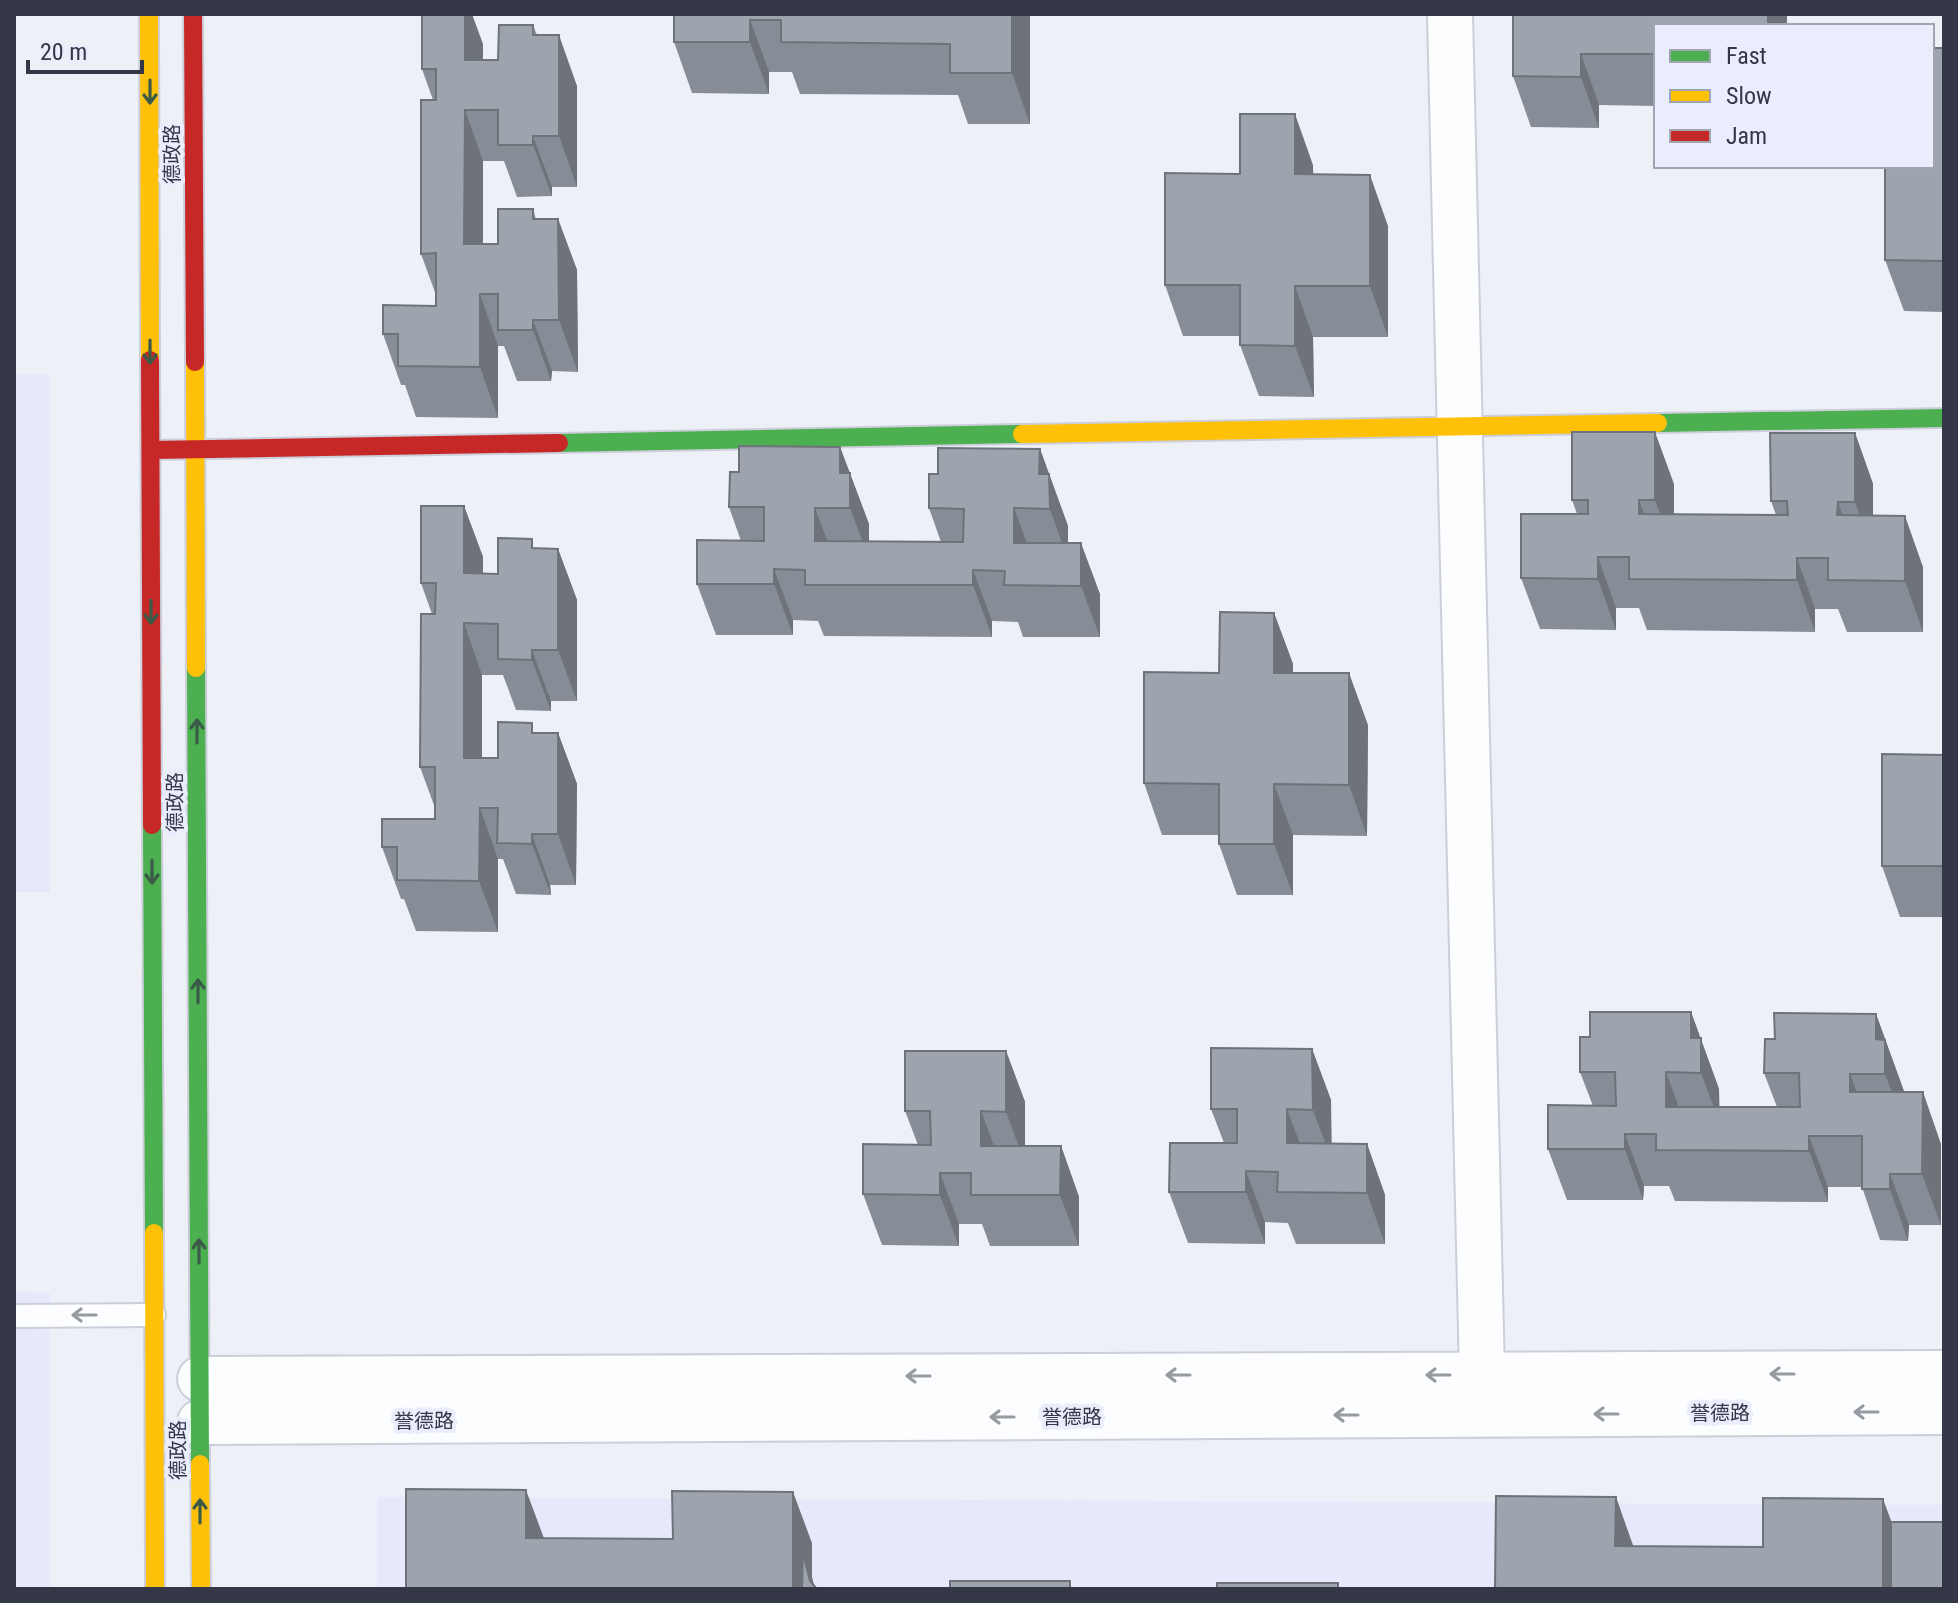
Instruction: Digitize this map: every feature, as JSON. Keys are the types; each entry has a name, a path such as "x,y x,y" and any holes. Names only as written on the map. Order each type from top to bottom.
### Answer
{"main road":[{"name":"德政路","path":"149,14 155,1589"},
{"name":"德政路","path":"193,14 201,1589"},
{"path":"151,450 1944,418"}],"street":[{"path":"1450,14 1482,1374"},
{"name":"誉德路","path":"200,1379 1944,1373"},
{"name":"誉德路","path":"200,1422 1944,1412"}],"lane":[{"path":"14,1316 154,1315"}],"shaded area":[{"path":"14,374 50,374 50,892 14,892"},
{"path":"14,1292 50,1293 50,1589 14,1589"},
{"path":"377,1497 1944,1505 1944,1589 377,1589"}],"building":[{"path":"422,14 465,14 465,60 498,60 499,25 533,25 533,35 559,35 559,136 533,136 533,145 498,145 498,110 465,110 464,244 498,244 498,209 533,209 533,219 558,219 559,320 533,320 533,330 498,330 498,294 480,294 480,367 398,366 398,334 383,334 383,305 436,306 436,253 421,254 421,100 436,100 436,69 422,69"},
{"path":"674,14 1012,14 1012,73 950,73 950,44 781,42 781,20 750,20 750,42 674,42"},
{"path":"1513,14 1768,14 1768,24 1654,24 1654,54 1581,54 1581,77 1513,76"},
{"path":"1934,48 1944,48 1944,261 1885,260 1885,168 1934,168"},
{"path":"1240,114 1295,114 1295,174 1370,175 1370,286 1295,286 1295,346 1240,345 1240,285 1165,285 1165,173 1240,174"},
{"path":"1572,432 1655,432 1655,500 1639,500 1639,514 1788,515 1787,501 1771,501 1770,433 1855,433 1855,502 1838,502 1837,515 1905,516 1905,581 1828,580 1828,558 1797,558 1797,580 1629,579 1629,557 1598,557 1598,579 1521,578 1521,514 1588,514 1588,500 1572,500"},
{"path":"739,446 840,447 840,473 850,473 850,508 815,508 815,541 963,542 964,509 929,508 929,474 938,474 938,448 1040,449 1039,474 1049,474 1050,509 1014,508 1014,543 1081,543 1081,586 1004,585 1005,571 973,570 973,585 805,585 805,570 774,569 774,584 697,584 697,540 764,541 764,507 729,507 730,472 739,472"},
{"path":"421,506 464,506 464,573 498,574 498,538 532,539 532,548 558,549 558,650 532,650 532,660 498,659 498,624 464,623 464,758 498,758 498,722 532,723 532,733 558,733 558,834 532,834 532,844 497,843 498,808 480,808 479,881 397,880 397,847 382,847 382,819 435,819 435,767 420,767 421,614 435,614 436,583 421,583"},
{"path":"1220,612 1274,613 1274,673 1349,673 1349,785 1274,784 1274,844 1219,844 1219,784 1144,783 1144,672 1219,673"},
{"path":"1882,754 1944,755 1944,866 1882,866"},
{"path":"1590,1012 1691,1012 1691,1038 1701,1038 1701,1073 1666,1072 1666,1107 1800,1107 1799,1073 1764,1073 1765,1039 1775,1039 1774,1013 1876,1014 1876,1039 1885,1040 1885,1074 1850,1074 1850,1092 1923,1092 1922,1174 1890,1174 1890,1189 1862,1189 1862,1136 1809,1136 1809,1151 1656,1150 1656,1134 1625,1134 1625,1149 1548,1149 1548,1105 1616,1106 1615,1072 1580,1072 1580,1037 1590,1037"},
{"path":"1211,1048 1312,1049 1313,1110 1287,1109 1287,1143 1367,1144 1367,1193 1277,1192 1278,1172 1246,1171 1246,1192 1169,1192 1170,1143 1237,1143 1237,1109 1211,1109"},
{"path":"905,1051 1006,1051 1006,1112 981,1111 981,1146 1061,1146 1060,1195 971,1195 971,1173 940,1173 940,1195 863,1194 863,1144 931,1145 930,1111 905,1111"},
{"path":"406,1489 526,1490 526,1538 673,1539 672,1491 793,1492 793,1589 406,1589"},
{"path":"1496,1496 1616,1497 1615,1546 1763,1547 1763,1498 1883,1499 1883,1589 1495,1589"},
{"path":"1891,1522 1944,1522 1944,1589 1891,1589"},
{"path":"803,1553 810,1581 817,1589 802,1589"},
{"path":"950,1581 1070,1581 1070,1589 950,1589"},
{"path":"1217,1583 1338,1583 1338,1589 1217,1589"}],"traffic: fast":[{"path":"1658,423 1944,418"},
{"path":"559,443 1022,434"},
{"path":"196,668 200,1464"},
{"path":"152,825 154,1233"}],"traffic: slow":[{"path":"149,14 150,360"},
{"path":"195,362 196,668"},
{"path":"1022,434 1658,423"},
{"path":"154,1233 155,1589"},
{"path":"200,1464 201,1589"}],"traffic: jam":[{"path":"193,14 195,362"},
{"path":"150,360 152,825"},
{"path":"151,450 559,443"}]}
